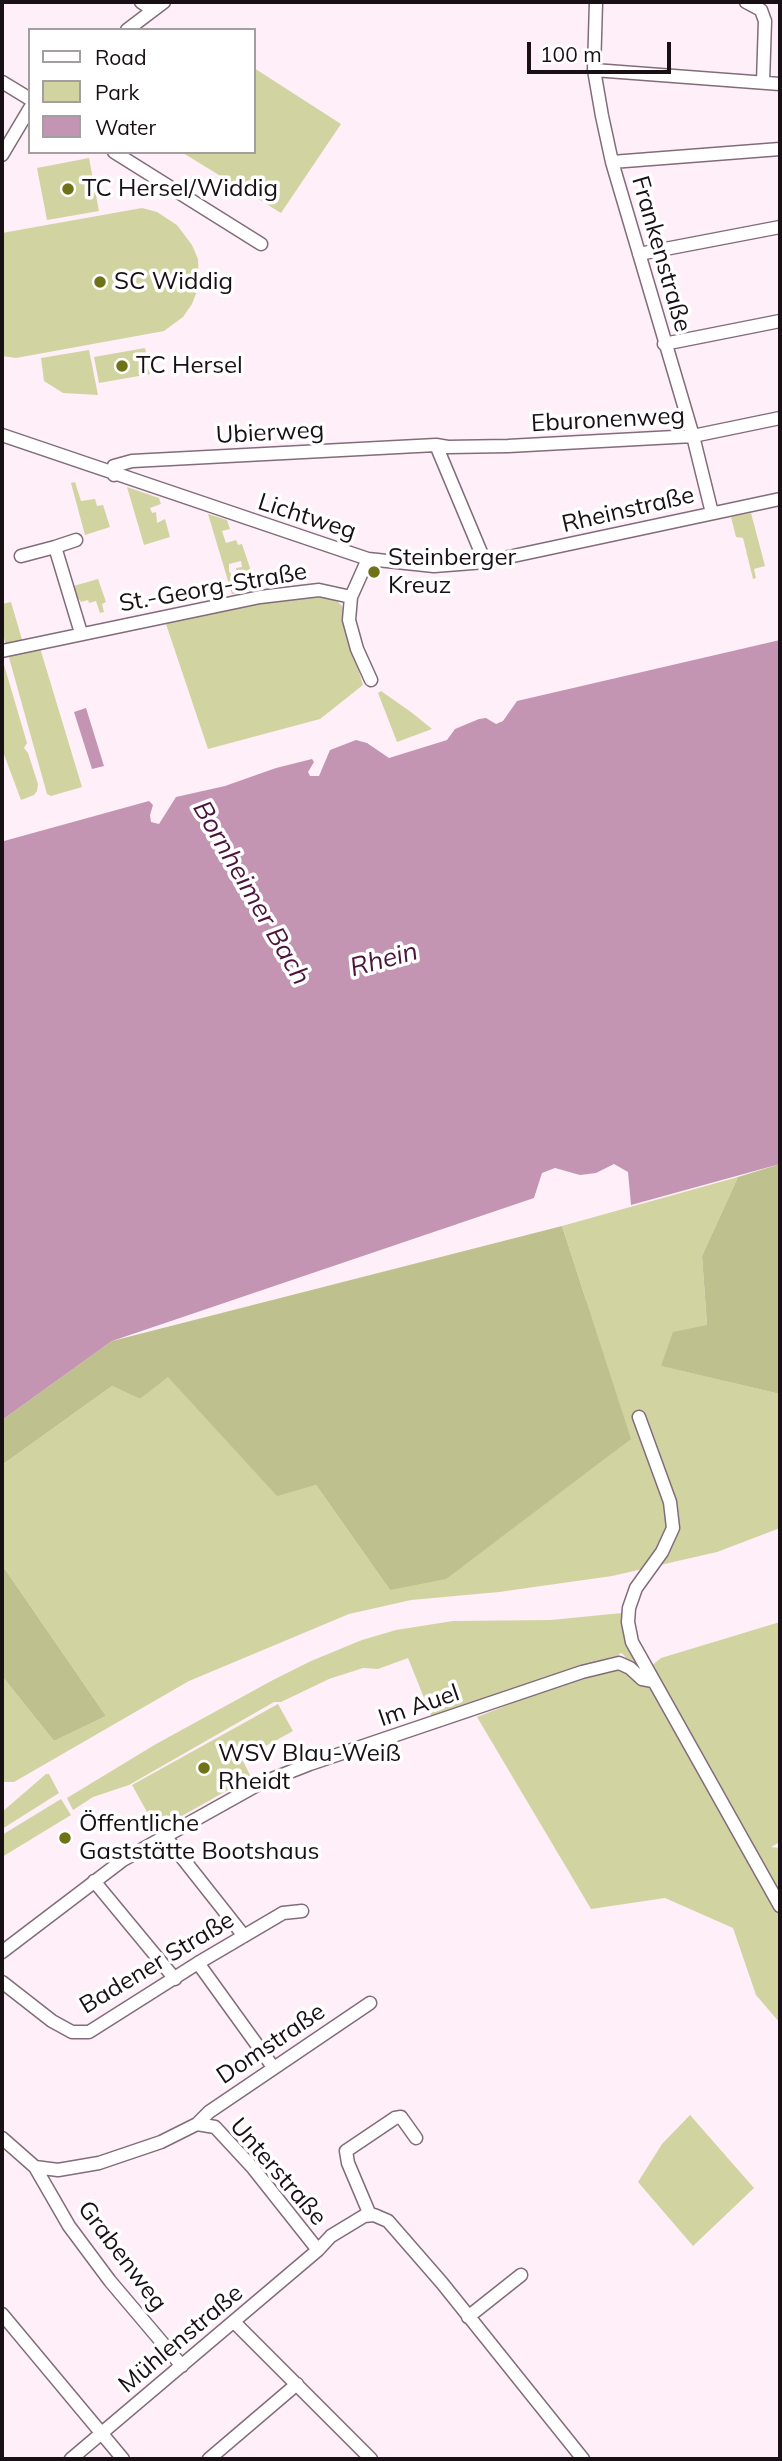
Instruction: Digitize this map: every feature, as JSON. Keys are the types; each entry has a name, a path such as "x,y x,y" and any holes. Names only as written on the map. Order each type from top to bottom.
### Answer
{"street":[{"path":"141,2 159,6"},
{"name":"Frankenstraße","path":"596,2 594,70 601,116 664,344 694,436 712,513"},
{"path":"746,2 761,10 765,20 763,82"},
{"path":"130,28 159,6"},
{"path":"594,70 780,84"},
{"path":"2,82 28,98"},
{"path":"2,155 28,111"},
{"path":"612,162 780,149"},
{"path":"117,154 261,244"},
{"path":"639,254 780,227"},
{"path":"664,344 780,321"},
{"name":"Eburonenweg","path":"436,445 508,446 694,436 780,418"},
{"name":"Lichtweg","path":"2,435 368,559 434,566 485,562"},
{"path":"436,445 485,562"},
{"name":"Ubierweg","path":"114,475 114,466 132,461 436,445"},
{"name":"Rheinstraße","path":"485,562 780,499"},
{"path":"21,556 76,540"},
{"path":"55,547 81,633"},
{"path":"368,559 351,597 349,620 370,680"},
{"name":"St.-Georg-Straße","path":"2,649 260,597 318,590 351,597"},
{"path":"639,1417 670,1502 673,1528 663,1552 636,1588 629,1608 628,1622 632,1642 780,1906"},
{"name":"Im Auel","path":"2,1952 123,1860 216,1806 267,1781 582,1672 619,1663 630,1668 642,1679 653,1681"},
{"path":"165,1836 244,1936"},
{"path":"94,1881 175,1979"},
{"name":"Badener Straße","path":"2,1982 52,2021 72,2032 89,2032 283,1913 302,1911"},
{"path":"198,1963 273,2067"},
{"name":"Domstraße","path":"197,2124 209,2112 273,2067 370,2003"},
{"path":"416,2138 401,2117 346,2151 348,2163 370,2215 380,2217 395,2227 583,2459"},
{"name":"Unterstraße","path":"35,2167 58,2170 99,2163 161,2142 197,2124 215,2127 253,2168 318,2250 339,2231 370,2215"},
{"path":"2,2138 35,2167"},
{"name":"Grabenweg","path":"35,2167 69,2226 110,2281 182,2366"},
{"name":"Mühlenstraße","path":"71,2459 318,2250"},
{"path":"468,2317 521,2275"},
{"path":"2,2314 123,2459"},
{"path":"234,2322 372,2459"},
{"path":"209,2459 297,2384"}],"green space":[{"path":"256,69 341,124 281,213 185,154 256,154"},
{"name":"TC Hersel/Widdig","path":"89,158 99,211 47,220 37,168"},
{"name":"SC Widdig","path":"142,208 157,212 177,225 192,245 198,259 199,286 183,317 164,331 16,358 2,356 2,233"},
{"name":"TC Hersel","path":"145,348 150,374 99,383 94,357"},
{"path":"89,350 98,395 63,393 44,381 41,358"},
{"path":"75,482 81,501 95,499 97,506 103,505 110,527 85,535 71,483"},
{"path":"127,487 159,498 161,504 150,508 152,513 156,512 157,523 165,519 170,537 144,545"},
{"path":"751,513 765,566 754,569 756,578 753,579 743,538 736,537 731,517"},
{"path":"208,514 227,520 230,529 222,531 226,543 236,540 238,545 242,544 252,574 237,574 236,568 242,567 241,561 229,564 229,571 238,585 246,583 247,591 232,594"},
{"path":"98,579 106,602 102,604 104,612 100,613 96,601 89,603 88,600 75,600 70,587"},
{"path":"320,594 334,598 342,606 346,630 363,685 320,719 208,749 165,621 289,595"},
{"path":"11,602 23,643 6,645 2,632 2,604"},
{"path":"40,648 82,787 51,796 47,794 8,654"},
{"path":"2,658 27,743 24,748 38,784 34,795 21,800 2,749"},
{"path":"381,691 432,729 397,742 378,693"},
{"path":"780,1164 780,1394 661,1366 673,1332 707,1325 702,1256 738,1177"},
{"path":"738,1177 702,1256 707,1325 662,1366 780,1394 780,1528 717,1552 612,1576 499,1592 411,1600 349,1614 189,1681 14,1782 2,1782 2,1676 54,1741 106,1716 2,1565 2,1465 112,1386 140,1399 168,1376 277,1495 316,1485 390,1590 586,1300 562,1226"},
{"path":"562,1226 631,1439 446,1579 390,1590 316,1485 277,1496 168,1377 140,1399 112,1386 2,1465 2,1420 112,1341"},
{"path":"2,1565 106,1716 54,1741 2,1676"},
{"path":"622,1613 627,1645 644,1672 661,1658 780,1622 780,1842 771,1847 780,1848 780,2023 756,1995 733,1928 665,1898 591,1909 477,1717 605,1670 636,1671 622,1653 619,1654 618,1660 433,1720 408,1658 378,1669 363,1668 329,1679 281,1702 274,1702 129,1785 93,1797 73,1810 67,1798 156,1744 273,1680 362,1640 396,1630 453,1621 551,1620"},
{"name":"WSV Blau-Weiß Rheidt","path":"278,1704 293,1731 242,1759 251,1777 157,1830 132,1785"},
{"path":"49,1774 59,1793 2,1829 2,1812"},
{"path":"61,1799 71,1815 2,1857 2,1835"},
{"path":"690,2115 754,2188 693,2246 638,2182 662,2144"}],"water":[{"path":"780,640 780,1164 631,1205 628,1172 614,1164 596,1173 580,1175 555,1168 542,1173 534,1198 112,1341 2,1420 4,841 149,801 153,805 151,822 159,824 176,797 225,786 312,759 314,762 308,772 310,776 319,776 330,750 356,740 367,743 389,758 447,740 455,729 479,719 486,718 496,724 503,721 517,701"},
{"path":"86,708 104,766 92,769 74,712"}],"place":[{"name":"TC Hersel/Widdig","path":"68,189"},
{"name":"SC Widdig","path":"100,282"},
{"name":"TC Hersel","path":"122,366"},
{"name":"Steinberger Kreuz","path":"374,572"},
{"name":"WSV Blau-Weiß Rheidt","path":"204,1768"},
{"name":"Öffentliche Gaststätte Bootshaus","path":"65,1838"}],"water label":[{"name":"Bornheimer Bach","path":"251,893"},
{"name":"Rhein","path":"384,960"}]}
